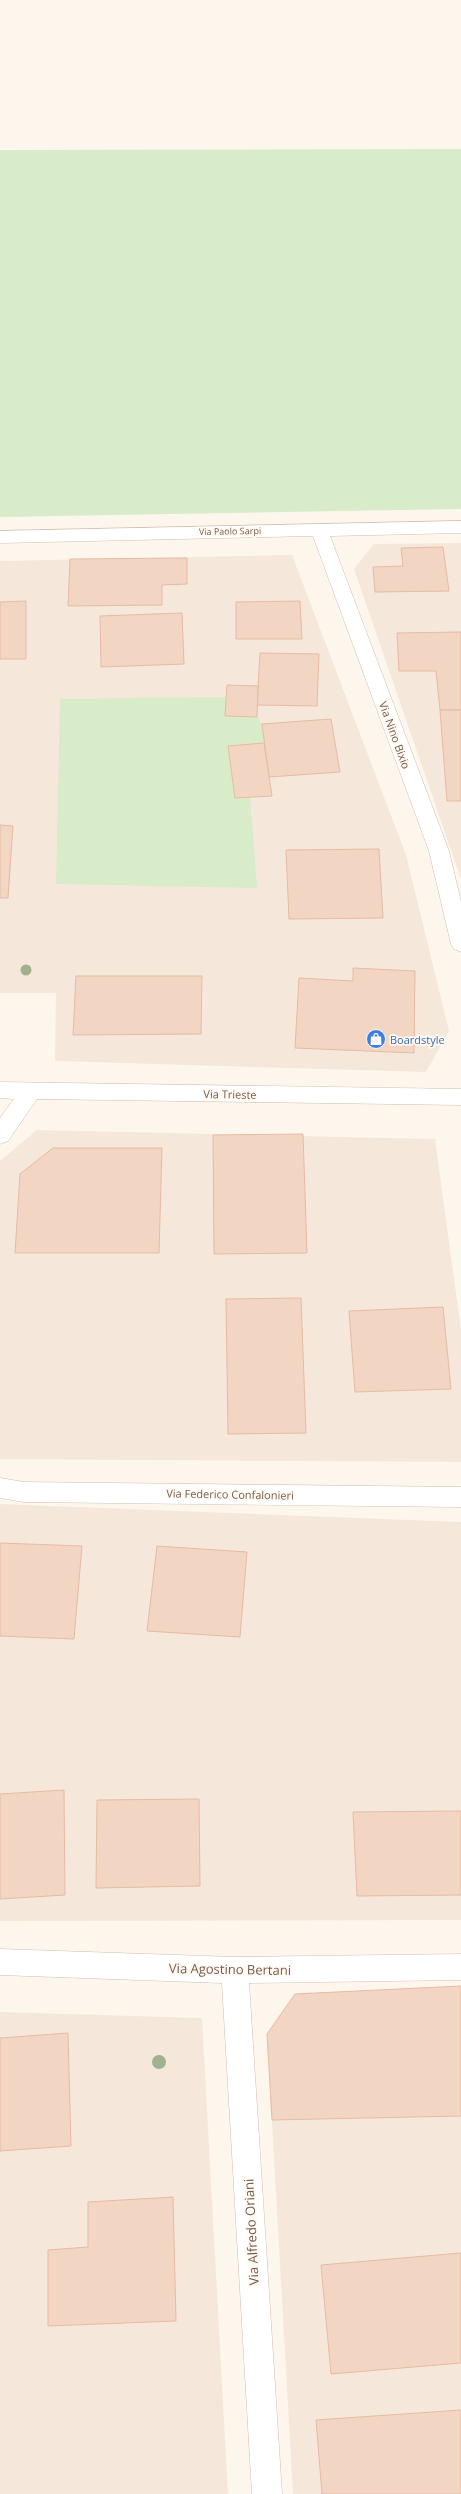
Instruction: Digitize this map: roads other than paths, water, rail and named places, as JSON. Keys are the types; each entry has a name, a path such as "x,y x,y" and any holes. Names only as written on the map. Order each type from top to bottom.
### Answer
{"street":[{"name":"Via Paolo Sarpi","path":"0,537 461,527"},
{"name":"Via Nino Bixio","path":"319,529 439,851 461,944"},
{"name":"Via Trieste","path":"0,1090 461,1097"},
{"path":"0,1135 31,1091"},
{"name":"Via Federico Confalonieri","path":"0,1488 24,1492 461,1497"},
{"name":"Via Agostino Bertani","path":"0,1962 235,1970 461,1967"},
{"name":"Via Alfredo Oriani","path":"235,1970 267,2494"}],"place":[{"name":"Boardstyle","path":"376,1039"}]}
